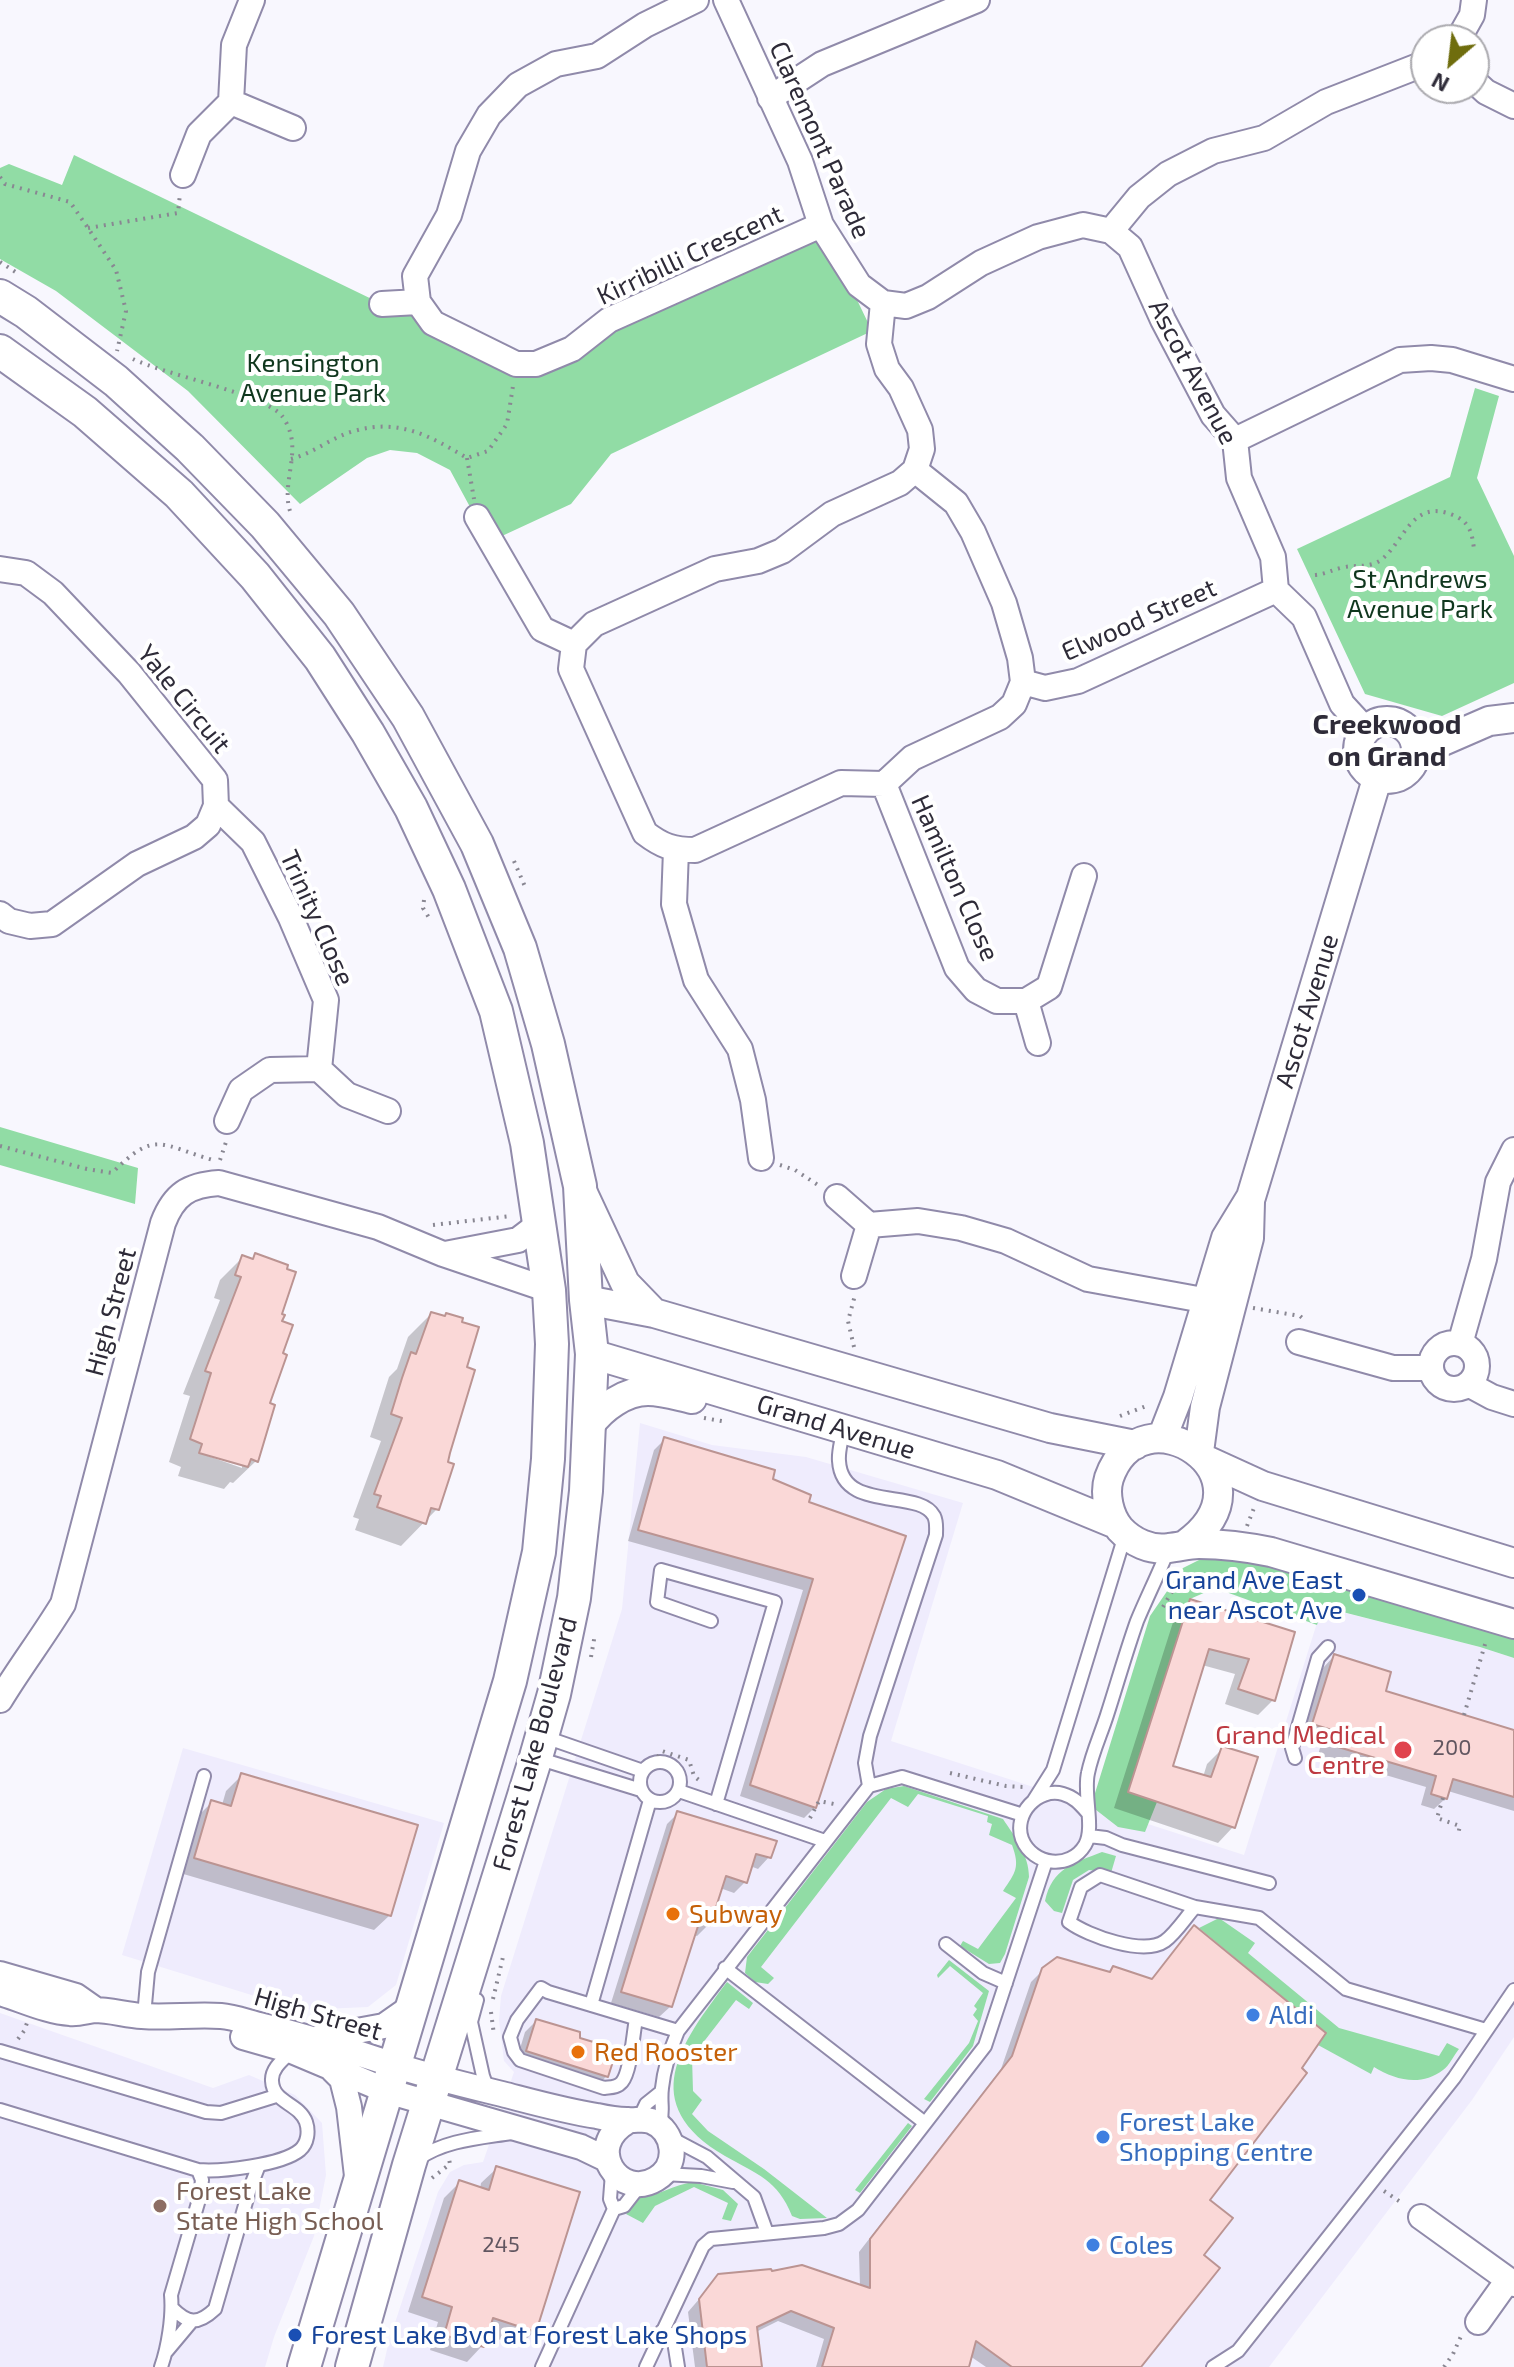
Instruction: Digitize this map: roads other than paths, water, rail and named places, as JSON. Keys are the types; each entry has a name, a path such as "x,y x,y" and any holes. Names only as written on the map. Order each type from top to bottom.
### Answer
{"main road":[{"name":"Forest Lake Boulevard","path":"9,285 26,312 116,381 190,448 265,525 339,614 408,717 477,844 520,948 548,1044 580,1186 592,1354 586,1491 574,1598 554,1694 539,1747 409,2165 352,2367"},
{"name":"Forest Lake Boulevard","path":"0,351 85,412 179,494 255,576 311,646 368,733 411,808 449,889 496,1011 527,1143 549,1290 552,1344 548,1459 539,1552 510,1681 304,2367"},
{"path":"549,1290 586,1300"},
{"name":"Grand Avenue","path":"552,1344 592,1354"}],"street":[{"path":"183,175 199,134 231,102 234,45 252,0"},
{"path":"382,304 418,302 415,276 449,215 468,151 489,115 518,85 556,64 597,56 645,25 696,0"},
{"name":"Claremont Parade","path":"726,0 800,161 821,225 859,285 883,303"},
{"path":"770,98 822,64 977,0"},
{"path":"1467,24 1474,0"},
{"path":"915,470 956,503 973,532 1004,603 1020,658 1023,682 1014,704 1000,717 912,758 884,784 841,783 695,850 676,850 660,844 645,833 571,669 574,644 594,624 715,569 758,561 782,551 832,514 900,483 915,470 922,449 920,430 901,388 887,369 879,344 883,303 906,306 928,297 981,263 1038,237 1083,225 1111,231 1139,197 1168,174 1213,151 1264,138 1326,102 1410,69"},
{"path":"1490,94 1514,106"},
{"path":"231,102 293,128"},
{"name":"Kirribilli Crescent","path":"418,302 433,323 516,364 536,364 572,349 609,320 821,225"},
{"name":"Ascot Avenue","path":"1111,231 1130,247 1163,320 1213,415 1235,440 1239,478 1273,557 1276,590"},
{"path":"1235,440 1400,360 1452,360 1514,379"},
{"path":"477,517 542,629 574,644"},
{"name":"Yale Circuit","path":"0,569 26,573 53,593 129,673 215,780 216,806"},
{"path":"1276,590 1304,617 1342,704 1365,729"},
{"name":"Elwood Street","path":"1023,682 1045,688 1078,681 1276,590"},
{"path":"1417,744 1443,741 1489,721 1514,718"},
{"path":"1381,720 1405,726 1417,744 1414,765 1399,778 1377,779 1363,768 1357,748 1365,729 1381,720"},
{"name":"Ascot Avenue","path":"1203,1456 1205,1407 1230,1305 1226,1238 1251,1197 1377,779"},
{"name":"Hamilton Close","path":"884,784 957,968 976,990 997,1001 1026,1001"},
{"path":"3,923 30,926 52,924 137,864 194,837 208,825 216,806"},
{"name":"Trinity Close","path":"216,806 253,842 291,918 326,1000 319,1069"},
{"path":"676,850 674,904 696,980 740,1049 753,1100 761,1158"},
{"path":"1038,1043 1026,1001 1049,987 1084,876"},
{"path":"227,1121 241,1090 270,1070 319,1069 347,1095 388,1111"},
{"path":"1460,1344 1484,1259 1498,1182 1514,1150"},
{"name":"High Street","path":"0,1700 8,1667 44,1636 63,1604 163,1223 169,1207 180,1194 200,1184 219,1183 378,1227 443,1254"},
{"path":"580,1186 625,1283 654,1313"},
{"path":"837,1197 869,1225 918,1221 961,1228 1006,1241 1088,1279 1230,1305"},
{"path":"443,1254 518,1240 539,1224"},
{"path":"854,1276 869,1225"},
{"path":"443,1254 549,1290"},
{"path":"586,1300 654,1313 1050,1428 1149,1442 1182,1442 1263,1486 1514,1563"},
{"name":"Ascot Avenue","path":"1149,1442 1230,1305"},
{"path":"1460,1344 1469,1348 1477,1362 1476,1372 1468,1384 1457,1389 1445,1387 1435,1380 1431,1368 1431,1361 1445,1345 1460,1344"},
{"path":"1310,1345 1393,1368 1431,1368"},
{"name":"Grand Avenue","path":"592,1354 997,1475 1121,1529 1139,1543 1153,1548 1239,1545 1514,1624"},
{"path":"1468,1384 1514,1404"},
{"path":"590,1425 605,1407 646,1391 705,1401 716,1391"},
{"path":"1121,1529 1107,1503 1108,1480 1118,1460 1149,1442"},
{"path":"1178,1546 1202,1532 1213,1516 1218,1497 1215,1477 1203,1456"},
{"name":"High Street","path":"0,1974 76,1996 96,2010"},
{"name":"High Street","path":"0,1993 70,2013 96,2010 144,2016 222,2016 317,2039 391,2078"},
{"path":"317,2039 384,2026 414,2005"},
{"name":"High Street","path":"181,2016 292,2051 333,2070 391,2078 433,2091"},
{"path":"333,2070 342,2079 349,2107 358,2187"},
{"path":"433,2091 489,2091 649,2126 672,2156 652,2179 629,2183 620,2178 610,2165 581,2147 522,2131 433,2091"},
{"path":"610,2165 607,2148 610,2137 618,2127 649,2126"},
{"path":"1421,2217 1511,2282 1478,2322"}],"lane":[{"path":"843,1429 839,1462 842,1477 848,1486 922,1507 932,1512 936,1521 936,1535 870,1736 865,1763 869,1786"},
{"path":"1121,1529 1052,1772 1023,1815 1023,1839 1029,1850 1046,1861 1061,1862 1072,1858 1084,1847 1089,1836 1087,1776 1137,1621 1178,1546"},
{"path":"711,1621 657,1602 661,1570 775,1602 716,1804"},
{"path":"1295,1758 1292,1748 1318,1658 1328,1647"},
{"path":"539,1747 645,1766 660,1762 672,1767 680,1778 679,1791 663,1802 539,1747"},
{"path":"591,2005 645,1795 640,1784 645,1766"},
{"path":"144,2016 148,1972 204,1776"},
{"path":"649,2126 664,2110 661,2092 666,2060 678,2031 869,1786 902,1777 1023,1815"},
{"path":"679,1791 825,1841"},
{"path":"1034,1800 1045,1795 1064,1794 1075,1799 1087,1812"},
{"path":"1089,1836 1269,1883"},
{"path":"646,2367 703,2246 711,2239 824,2228 839,2224 858,2210 985,2046 1046,1861"},
{"path":"1195,1907 1164,1942 1138,1947 1082,1931 1069,1922 1081,1887 1100,1875 1195,1907 1259,1918 1346,1989 1486,2030"},
{"path":"484,1926 486,1968"},
{"path":"946,1944 983,1973 1006,1983"},
{"path":"725,1968 925,2123"},
{"path":"482,1982 471,2022 489,2091"},
{"path":"636,2019 626,2074 615,2087 604,2088 520,2060 510,2037 517,2020 541,1988 678,2031"},
{"path":"1213,2367 1238,2351 1454,2078 1514,1990"},
{"path":"0,2051 206,2112 221,2113 276,2096"},
{"path":"0,2110 198,2170 259,2165 292,2155 303,2148 308,2136 301,2113 276,2096 272,2081 274,2069 292,2051"},
{"path":"649,2126 646,2104 661,2092"},
{"path":"649,2126 707,2157 754,2197 767,2233"},
{"path":"409,2165 430,2151 447,2145 522,2131"},
{"path":"172,2308 192,2321 204,2319 215,2309 259,2165"},
{"path":"542,2367 614,2209 610,2199 610,2165"},
{"path":"161,2367 166,2352 171,2295 200,2196 202,2180 198,2170"},
{"path":"614,2209 624,2206 652,2179 701,2176 736,2182"},
{"path":"166,2352 192,2321"},
{"path":"662,2331 673,2335 678,2367"}],"place":[{"name":"Grand Ave East near Ascot Ave","path":"1359,1595"},
{"name":"Grand Medical Centre","path":"1403,1750"},
{"name":"Subway","path":"673,1914"},
{"name":"Aldi","path":"1253,2015"},
{"name":"Red Rooster","path":"578,2052"},
{"name":"Forest Lake Shopping Centre","path":"1103,2137"},
{"name":"Forest Lake State High School","path":"160,2206"},
{"name":"Coles","path":"1093,2245"},
{"name":"Forest Lake Bvd at Forest Lake Shops","path":"295,2335"}],"district":[{"name":"Creekwood on Grand","path":"1387,741"}],"park label":[{"name":"Kensington Avenue Park","path":"313,378"},
{"name":"St Andrews Avenue Park","path":"1420,594"}]}
